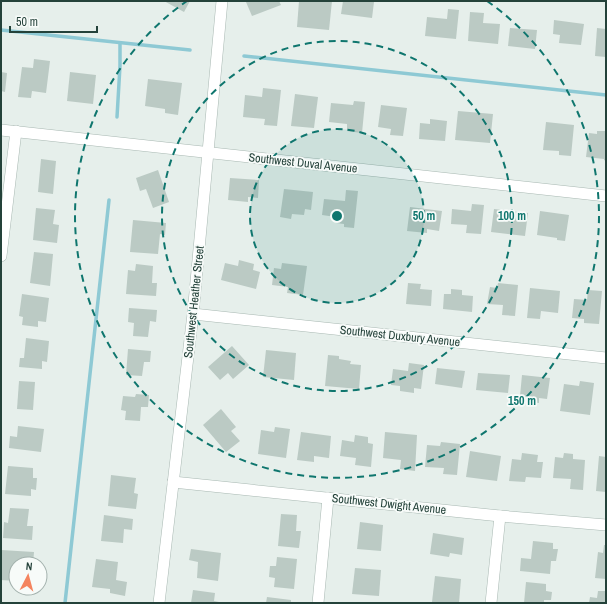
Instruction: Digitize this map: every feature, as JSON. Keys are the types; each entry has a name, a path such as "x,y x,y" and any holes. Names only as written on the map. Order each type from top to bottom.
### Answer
{"street":[{"name":"Southwest Heather Street","path":"159,603 194,314 207,152 222,1"},
{"name":"Southwest Duval Avenue","path":"1,130 606,196"},
{"path":"1,256 16,131"},
{"name":"Southwest Duxbury Avenue","path":"194,314 606,358"},
{"name":"Southwest Dwight Avenue","path":"173,482 500,516 606,525"},
{"path":"318,603 328,498"},
{"path":"491,603 500,516"}],"building":[{"path":"164,1 190,1 184,12"},
{"path":"279,1 281,5 252,16 246,2"},
{"path":"299,1 332,1 329,30 297,27"},
{"path":"343,1 374,2 372,18 341,14"},
{"path":"448,9 459,10 456,39 425,36 427,17 447,19"},
{"path":"470,12 484,13 483,23 500,24 498,44 468,41"},
{"path":"554,20 584,24 581,45 559,43 560,35 553,34"},
{"path":"510,28 537,30 535,49 508,46"},
{"path":"597,28 606,29 606,57 595,56"},
{"path":"34,59 50,61 46,93 32,91 31,98 18,97 22,67 33,68"},
{"path":"1,72 7,73 5,92 1,91"},
{"path":"70,72 96,75 93,104 67,101"},
{"path":"148,79 182,83 178,115 165,113 165,109 145,106"},
{"path":"263,88 281,90 277,126 264,125 265,119 243,117 245,95 262,97"},
{"path":"295,94 318,97 314,128 291,126"},
{"path":"354,101 365,102 362,133 347,131 347,124 329,122 331,103 353,105"},
{"path":"381,105 407,108 403,136 390,135 391,129 378,127"},
{"path":"458,111 493,114 490,143 455,140"},
{"path":"430,119 447,121 445,141 419,139 420,123 430,124"},
{"path":"546,122 574,125 571,156 559,155 559,151 543,150"},
{"path":"597,131 606,131 606,161 604,159 586,157 589,133 597,134"},
{"path":"41,159 56,161 53,194 38,192"},
{"path":"158,170 169,202 153,208 146,189 140,191 136,178"},
{"path":"230,178 259,180 258,198 248,197 248,202 228,200"},
{"path":"284,189 313,192 311,210 305,209 304,215 292,214 291,219 280,217"},
{"path":"346,190 358,191 354,228 344,227 344,224 336,223 336,217 322,215 324,199 345,201"},
{"path":"472,204 484,205 481,234 466,233 467,225 451,224 452,209 471,211"},
{"path":"410,207 442,211 439,231 427,229 427,233 407,231"},
{"path":"36,208 55,210 53,224 59,225 57,243 33,240"},
{"path":"494,209 528,213 525,236 491,232"},
{"path":"540,211 569,215 565,241 557,240 557,238 537,235"},
{"path":"133,220 166,223 165,235 160,234 158,254 130,252"},
{"path":"34,252 53,254 50,286 30,283"},
{"path":"239,260 254,264 253,270 260,272 256,289 221,280 225,263 238,266"},
{"path":"282,263 307,266 303,295 287,293 288,287 272,285 274,268 281,269"},
{"path":"136,264 153,266 152,283 157,283 156,296 126,294 128,270 135,271"},
{"path":"408,283 421,284 420,289 432,290 431,306 406,304"},
{"path":"498,283 518,285 515,316 502,315 503,305 487,304 490,287 497,288"},
{"path":"530,288 560,291 558,313 541,311 540,319 527,318"},
{"path":"451,289 462,290 462,295 473,296 472,312 443,309 444,294 451,294"},
{"path":"588,290 602,291 599,324 584,323 584,319 572,318 574,299 587,300"},
{"path":"22,294 49,298 46,322 38,321 38,327 22,325 23,317 19,316"},
{"path":"129,308 157,310 156,322 150,321 148,337 133,336 134,323 128,322"},
{"path":"26,338 49,341 47,362 42,361 42,369 19,367 20,358 24,358"},
{"path":"232,346 249,365 233,379 228,373 220,380 208,367"},
{"path":"128,349 151,351 150,362 144,362 142,376 126,375"},
{"path":"266,350 296,353 294,380 263,377"},
{"path":"328,355 339,356 339,359 351,361 350,364 361,365 359,389 325,386"},
{"path":"409,363 424,365 421,389 414,388 414,393 400,391 400,386 391,385 393,369 408,371"},
{"path":"437,368 465,371 462,388 435,384"},
{"path":"478,373 510,375 508,393 476,390"},
{"path":"522,375 550,378 547,399 539,398 539,403 528,402 528,397 520,396"},
{"path":"19,381 35,382 33,410 17,409"},
{"path":"580,381 594,383 590,415 560,411 564,384 579,386"},
{"path":"136,394 149,395 148,407 141,407 140,421 125,420 126,411 121,410 123,396 135,397"},
{"path":"221,409 236,427 231,431 240,441 226,452 203,425"},
{"path":"18,426 44,429 41,452 9,448 10,436 17,437"},
{"path":"275,427 290,429 286,458 258,454 261,430 274,432"},
{"path":"301,432 331,436 329,458 314,456 314,462 297,460"},
{"path":"385,432 417,435 415,471 400,469 401,460 383,458"},
{"path":"355,435 368,437 368,443 373,444 371,467 355,465 356,458 340,456 342,440 354,442"},
{"path":"441,442 460,444 457,475 443,474 444,468 425,467 427,445 440,446"},
{"path":"470,451 501,456 497,481 466,477"},
{"path":"522,453 538,455 537,462 543,462 541,478 526,477 525,482 509,481 512,459 521,460"},
{"path":"564,453 573,454 573,459 585,460 583,490 570,489 571,479 553,478 555,457 563,458"},
{"path":"599,456 606,457 606,492 596,491"},
{"path":"8,466 33,468 33,478 37,478 36,490 31,489 31,496 5,494"},
{"path":"111,475 136,478 134,493 138,494 136,509 108,506"},
{"path":"10,508 29,509 27,526 33,526 32,540 3,538 4,522 8,523"},
{"path":"281,514 297,515 296,531 301,531 299,548 278,546"},
{"path":"104,515 133,519 132,530 124,529 123,543 101,541"},
{"path":"360,522 383,525 381,551 357,549"},
{"path":"433,533 464,538 462,555 450,553 449,557 430,554"},
{"path":"533,541 553,543 553,549 558,549 556,561 551,561 550,574 520,571 521,558 531,559"},
{"path":"604,545 606,545 606,579 595,578 598,552 603,553"},
{"path":"191,549 221,553 218,581 197,578 198,562 189,560"},
{"path":"1,550 34,552 34,556 8,556 8,580 1,580"},
{"path":"277,557 297,559 294,589 274,587 275,578 269,577 270,566 276,566"},
{"path":"96,559 118,562 116,580 127,582 125,596 110,593 110,589 92,587"},
{"path":"355,568 381,570 379,596 352,594"},
{"path":"435,576 461,579 459,603 432,602"},
{"path":"526,582 546,584 546,591 552,592 551,600 544,600 544,603 524,603"},
{"path":"193,590 215,593 214,601 219,603 191,603"},
{"path":"598,591 606,591 606,603 589,603 590,597 597,598"},
{"path":"267,597 291,600 291,603 266,603"}],"waterway":[{"path":"1,30 190,50"},
{"path":"117,117 120,43"},
{"path":"244,56 606,95"},
{"path":"65,603 109,200"}]}
